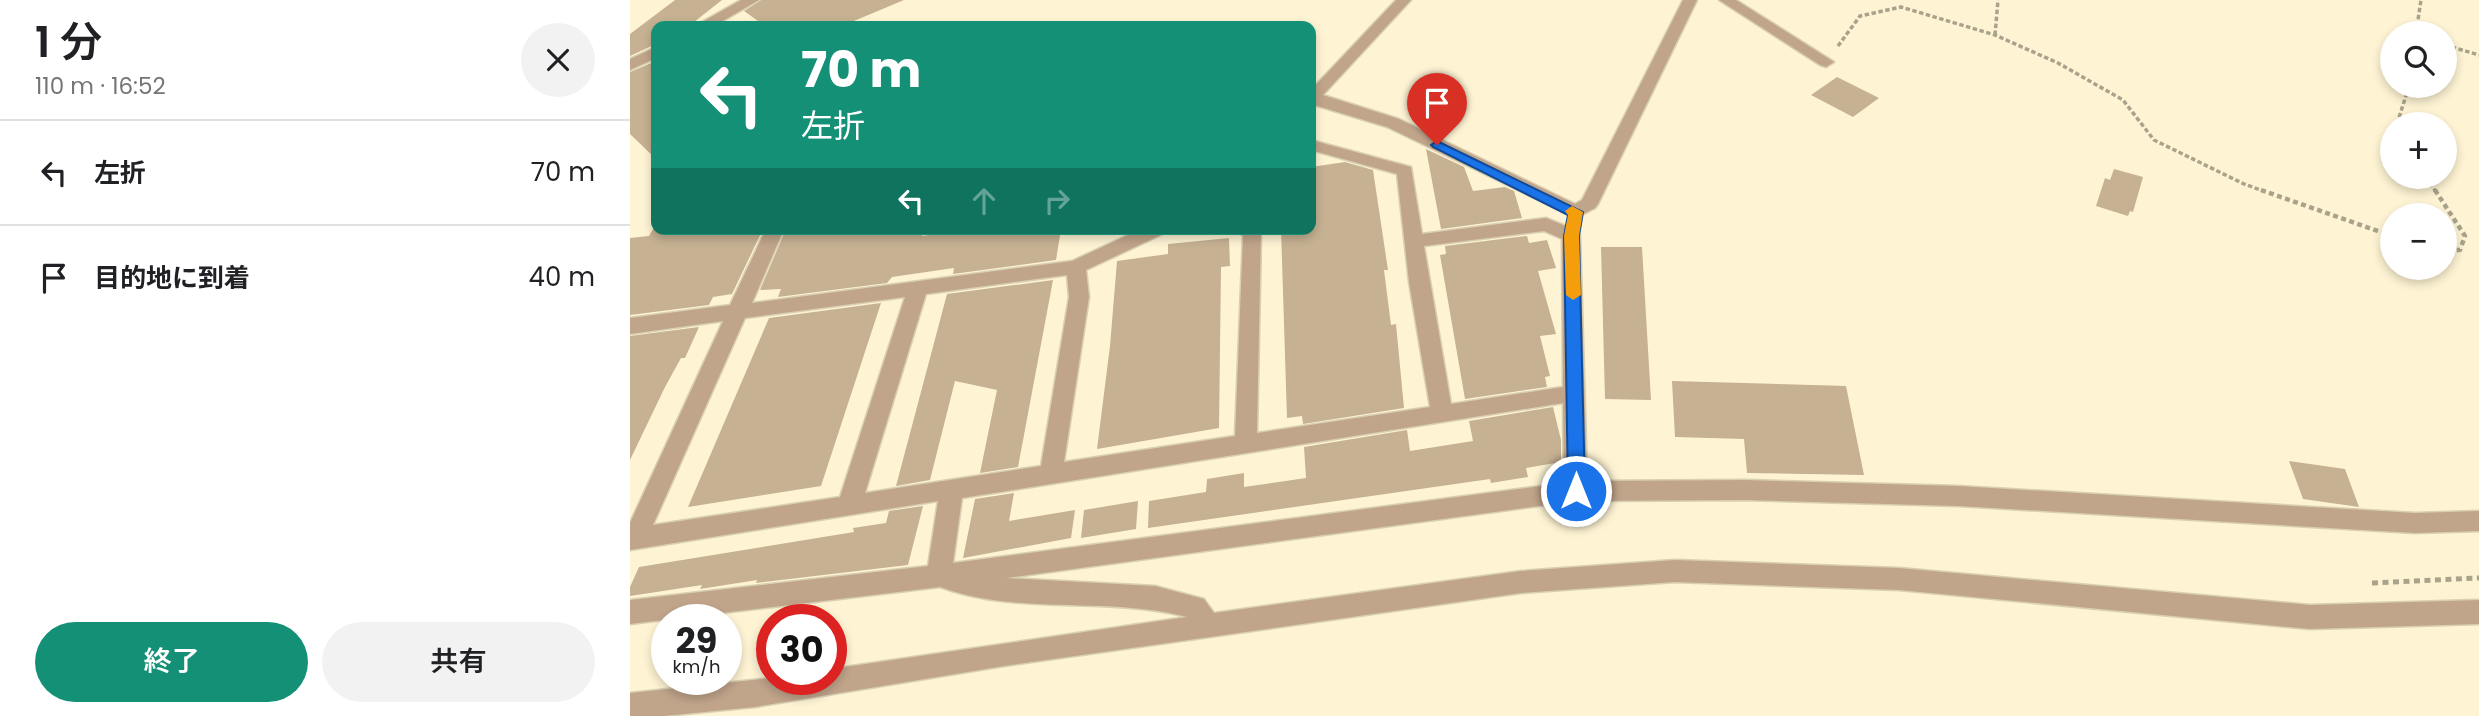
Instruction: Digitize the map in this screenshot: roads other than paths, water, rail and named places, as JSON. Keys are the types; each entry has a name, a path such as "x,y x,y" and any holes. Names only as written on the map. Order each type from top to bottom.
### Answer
{"street":[{"path":"713,21 752,0"},
{"path":"1316,93 1404,0"},
{"path":"1576,491 1572,236 1576,212 1588,204 1690,0"},
{"path":"1726,0 1826,62"},
{"path":"630,65 651,54"},
{"path":"1316,100 1393,123 1576,212"},
{"path":"1316,146 1405,171 1442,414"},
{"path":"1414,242 1546,224 1572,236"},
{"path":"633,539 772,235"},
{"path":"630,326 1076,267 1145,235"},
{"path":"1247,444 1252,235"},
{"path":"1051,474 1079,297 1076,267"},
{"path":"849,505 918,288"},
{"path":"633,539 1576,393"},
{"path":"939,576 951,489"},
{"path":"630,612 939,576 1576,491 1746,490 1958,496 2415,523 2479,521"},
{"path":"630,706 755,694 1004,653 1521,582 1675,570 1899,579 2310,617 2479,612"},
{"path":"939,576 978,588 1155,597 1195,607 1207,625"}]}
